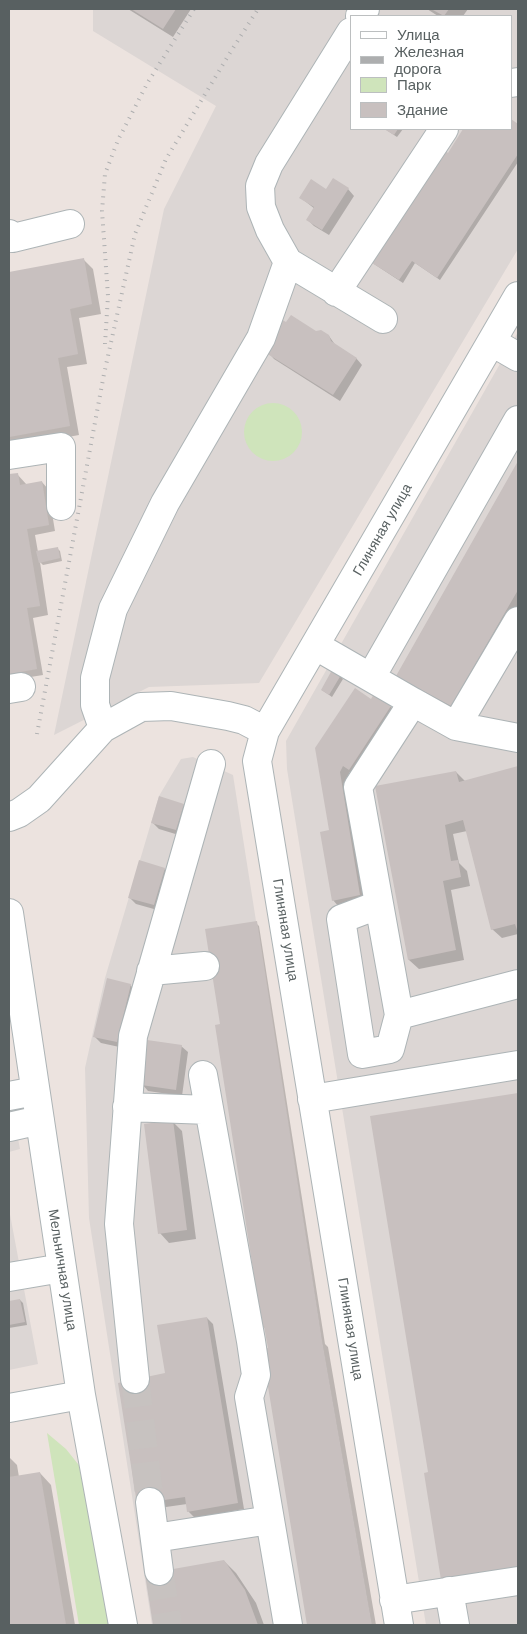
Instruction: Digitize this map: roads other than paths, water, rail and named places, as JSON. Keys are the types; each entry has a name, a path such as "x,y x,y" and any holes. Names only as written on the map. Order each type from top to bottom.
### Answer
{"street":[{"path":"350,34 270,164 260,186 260,207 270,230 288,262 383,320"},
{"path":"336,292 443,130"},
{"path":"9,234 13,238 70,224"},
{"path":"103,728 94,705 95,678 113,609 165,503 261,338 288,262"},
{"name":"Глиняная улица","path":"396,1612 257,761 265,731 518,296"},
{"path":"492,342 518,357"},
{"path":"371,678 518,420"},
{"path":"9,455 61,447 62,506"},
{"path":"456,726 518,621"},
{"path":"316,646 456,726 517,736"},
{"path":"378,905 341,919 362,1054 390,1049 399,1015 358,787 414,702"},
{"path":"9,817 19,813 39,799 103,728 141,707 171,706 244,720 265,731"},
{"path":"134,1380 119,1224 133,1036 211,764"},
{"name":"Мельничная улица","path":"10,928 81,1395 123,1625"},
{"path":"151,971 205,966"},
{"path":"399,1015 518,984"},
{"path":"312,1099 518,1065"},
{"path":"203,1075 251,1340 256,1375 249,1397 288,1625"},
{"path":"9,1096 35,1091"},
{"path":"127,1107 209,1110"},
{"path":"9,1127 40,1120"},
{"path":"9,1277 62,1268"},
{"path":"9,1408 81,1395"},
{"path":"150,1502 159,1572"},
{"path":"155,1538 270,1520"},
{"path":"396,1612 450,1591 518,1581"},
{"path":"450,1591 455,1625"}],"tunnel":[{"path":"135,1379 150,1502"},
{"path":"159,1571 168,1625"}],"railway":[{"path":"105,344 108,296 102,211 105,174 118,140 148,82 194,9"},
{"path":"37,734 104,374 135,234 166,159 258,9"}]}
